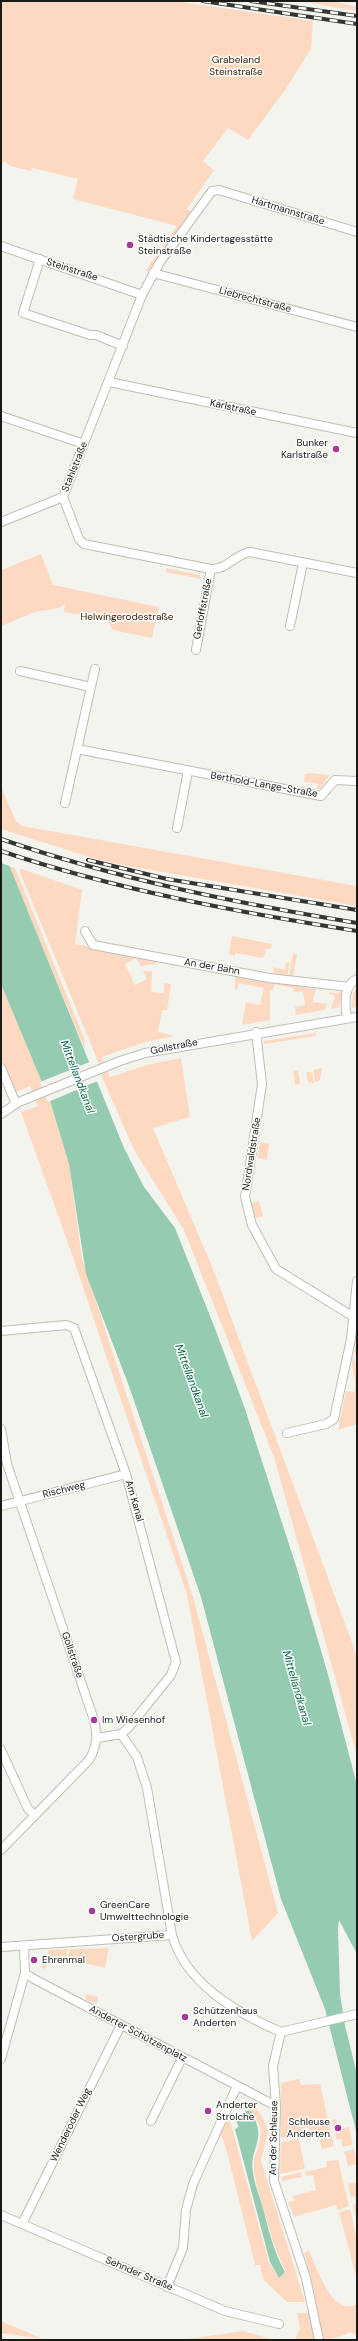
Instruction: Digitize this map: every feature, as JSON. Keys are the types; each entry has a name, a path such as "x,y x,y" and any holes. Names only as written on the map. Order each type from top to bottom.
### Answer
{"street":[{"name":"Stahlstraße","path":"212,569 84,544 79,540 63,497 142,295 153,273 208,195 214,190 218,190"},
{"name":"Hartmannstraße","path":"218,190 357,232"},
{"name":"Steinstraße","path":"1,246 142,295"},
{"path":"40,259 23,313 90,335 96,335 123,346"},
{"name":"Liebrechtstraße","path":"153,273 357,327"},
{"name":"Karlstraße","path":"109,382 357,433"},
{"path":"1,416 84,444"},
{"path":"1,522 63,497"},
{"path":"212,569 218,568 241,555 250,552 357,573"},
{"path":"290,626 303,563"},
{"name":"Gerloffstraße","path":"196,650 212,569"},
{"path":"65,803 95,669"},
{"path":"20,671 91,687"},
{"name":"Berthold-Lange-Straße","path":"77,749 321,796 335,780 357,781"},
{"path":"177,828 188,770"},
{"name":"An der Bahn","path":"85,931 93,945 269,978 349,987"},
{"path":"347,1018 345,1004 349,987 357,979"},
{"name":"Gollstraße","path":"1,1114 16,1104 34,1096 145,1053 256,1032 357,1016"},
{"name":"Nordwaldstraße","path":"256,1032 262,1084 245,1197 248,1215 276,1269 354,1318"},
{"path":"1,1068 16,1104"},
{"path":"288,1433 326,1424 334,1419 351,1339 357,1281"},
{"name":"Am Kanal","path":"1,1331 66,1325 74,1328 126,1474 176,1662 171,1675 129,1727 121,1734"},
{"name":"Gollstraße","path":"1,1429 7,1464 94,1720 97,1738"},
{"name":"Rischweg","path":"1,1506 126,1474"},
{"path":"1,1850 88,1760 96,1747 97,1738 121,1734 137,1757 147,1788 172,1935"},
{"path":"1,1750 28,1809 35,1815"},
{"name":"Ostergrube","path":"1,1947 172,1935 179,1956 211,1992 227,2004 281,2032"},
{"path":"1,2059 25,1972 24,1946"},
{"name":"Anderter Schützenplatz","path":"25,1972 34,1979 276,2106"},
{"path":"281,2032 357,2014"},
{"name":"Wenderoder Weg","path":"22,2224 121,2025"},
{"name":"An der Schleuse","path":"281,2032 272,2066 276,2106 274,2181 304,2273 319,2340"},
{"path":"151,2120 182,2058"},
{"path":"167,2287 183,2248 186,2210 193,2184 237,2086"},
{"name":"Sehnder Straße","path":"1,2215 225,2312 279,2324"}],"green space":[{"name":"Grabeland Steinstraße","path":"1,1 174,1 313,21 311,49 285,90 248,140 228,128 203,161 214,170 187,209 192,212 148,272 146,270 177,226 73,199 78,179 32,168 31,171 10,166 4,161 1,166"},
{"path":"299,1 333,1 357,7 357,11"},
{"name":"Helwingerodestraße","path":"41,554 53,585 159,607 152,638 113,630 106,619 64,612 65,604 59,608 35,612 1,626 1,570"},
{"path":"166,568 200,575 200,579 166,572"},
{"path":"309,773 329,776 320,789 317,789 318,784 304,782 305,774"},
{"path":"1,787 16,821 22,826 357,886 357,906 99,860 1,829"},
{"path":"9,866 15,868 84,1038 85,1050"},
{"path":"22,869 82,890 75,944 157,959 156,964 141,966 136,958 125,964 135,985 147,979 143,971 152,971 151,992 164,993 164,983 171,984 167,1010 162,1010 158,1032 174,1036 145,1042 102,1057 110,1077 146,1065 181,1058 190,1117 153,1128 213,1269 357,1656 357,1756 274,1457 184,1230 134,1150 103,1079 97,1059 19,870"},
{"path":"232,936 272,944 271,949 266,949 265,955 262,958 235,953 235,956 229,954"},
{"path":"293,953 297,954 293,977 289,977"},
{"path":"286,962 290,963 287,977 274,975 273,967 285,970"},
{"path":"235,974 316,989 313,1002 327,1004 325,1010 296,1015 295,1007 305,1005 303,991 294,992 293,988 275,984 273,990 270,990 270,1020 242,1025 246,1002 260,1005 264,988 239,983 237,989 235,990"},
{"path":"1,984 51,1104 69,1164 82,1259 193,1597 278,1913 252,1941 187,1595 69,1246 21,1112 38,1106 30,1086 14,1093 1,1058"},
{"path":"357,987 357,1007 352,1008 353,994"},
{"path":"342,991 339,1008 331,1009 335,996 329,994 329,992 337,994"},
{"path":"316,1033 316,1036 264,1044 264,1041"},
{"path":"322,1068 320,1080 315,1082 313,1070"},
{"path":"298,1070 300,1084 295,1085 293,1071"},
{"path":"306,1072 312,1072 314,1083 308,1082"},
{"path":"260,1142 269,1144 267,1160 257,1158"},
{"path":"259,1201 263,1216 256,1218 251,1203"},
{"path":"357,1328 357,1361 354,1351"},
{"path":"353,1355 357,1367 357,1424 338,1430 346,1391 354,1392 355,1387 352,1365"},
{"path":"109,1948 105,1968 67,1959 70,1949"},
{"path":"68,1949 66,1959 52,1956 45,1969 41,1967 49,1950"},
{"path":"87,1994 98,1997 97,2004 85,1999"},
{"path":"299,2079 301,2085 320,2084 334,2146 322,2149 317,2130 310,2131 309,2127 303,2128 296,2135 281,2138 281,2083"},
{"path":"252,2102 263,2118 268,2132 261,2161 305,2302 287,2302 263,2279 260,2265 255,2265 227,2152 219,2129 229,2117 269,2263 279,2278 286,2271 272,2238 255,2178 254,2164 261,2133 258,2122 246,2105 247,2103"},
{"path":"336,2119 339,2129 349,2127 353,2145 342,2147 342,2139 337,2140 332,2120"},
{"path":"299,2139 305,2169 280,2174 281,2142"},
{"path":"354,2149 357,2164 348,2166 345,2154 343,2152"},
{"path":"338,2160 349,2206 338,2210 336,2205 294,2217 288,2202 294,2201 293,2196 316,2190 313,2175 306,2176 305,2172 327,2167 326,2161"},
{"path":"301,2172 302,2177 282,2181 281,2177"},
{"path":"357,2182 357,2220 353,2205 356,2204 355,2196 351,2197 348,2184"},
{"path":"350,2209 357,2241 357,2280 339,2212"},
{"path":"309,2251 321,2278 333,2298 340,2304 348,2306 357,2304 357,2335 350,2332 338,2337 317,2340 295,2340 300,2329 297,2313 316,2313 311,2278 304,2253"},
{"path":"1,2321 43,2339 1,2333"},
{"path":"244,2331 274,2340 180,2340"}],"water":[{"name":"Mittellandkanal","path":"1,845 124,1148 144,1187 175,1228 214,1326 244,1406 297,1569 327,1671 357,1785 357,1954 339,1920 338,1928 340,1994 345,2026 357,2074 357,2135 325,2009 281,1899 201,1597 129,1386 86,1274 69,1164 51,1104 1,984"},
{"path":"254,2118 258,2133 252,2164 255,2184 274,2247 285,2272 279,2278 270,2262 235,2129"}],"pier":[{"path":"1,847 4,848 12,867 1,863"},
{"path":"92,1061 100,1080 48,1102 40,1082"}],"waterway":[{"path":"248,2115 250,2120"},
{"path":"240,2119 247,2134"}],"railway":[{"path":"203,1 357,24"},
{"path":"251,1 357,16"},
{"path":"1,839 133,878 222,898 357,923"},
{"path":"1,851 45,865 133,888 222,908 357,931"},
{"path":"88,860 167,879 357,910"}],"place":[{"name":"Städtische Kindertagesstätte Steinstraße","path":"130,245"},
{"name":"Bunker Karlstraße","path":"336,449"},
{"name":"Im Wiesenhof","path":"94,1720"},
{"name":"GreenCare Umwelttechnologie","path":"92,1911"},
{"name":"Ehrenmal","path":"34,1960"},
{"name":"Schützenhaus Anderten","path":"185,2017"},
{"name":"Anderter Strolche","path":"208,2111"},
{"name":"Schleuse Anderten","path":"338,2128"}]}
